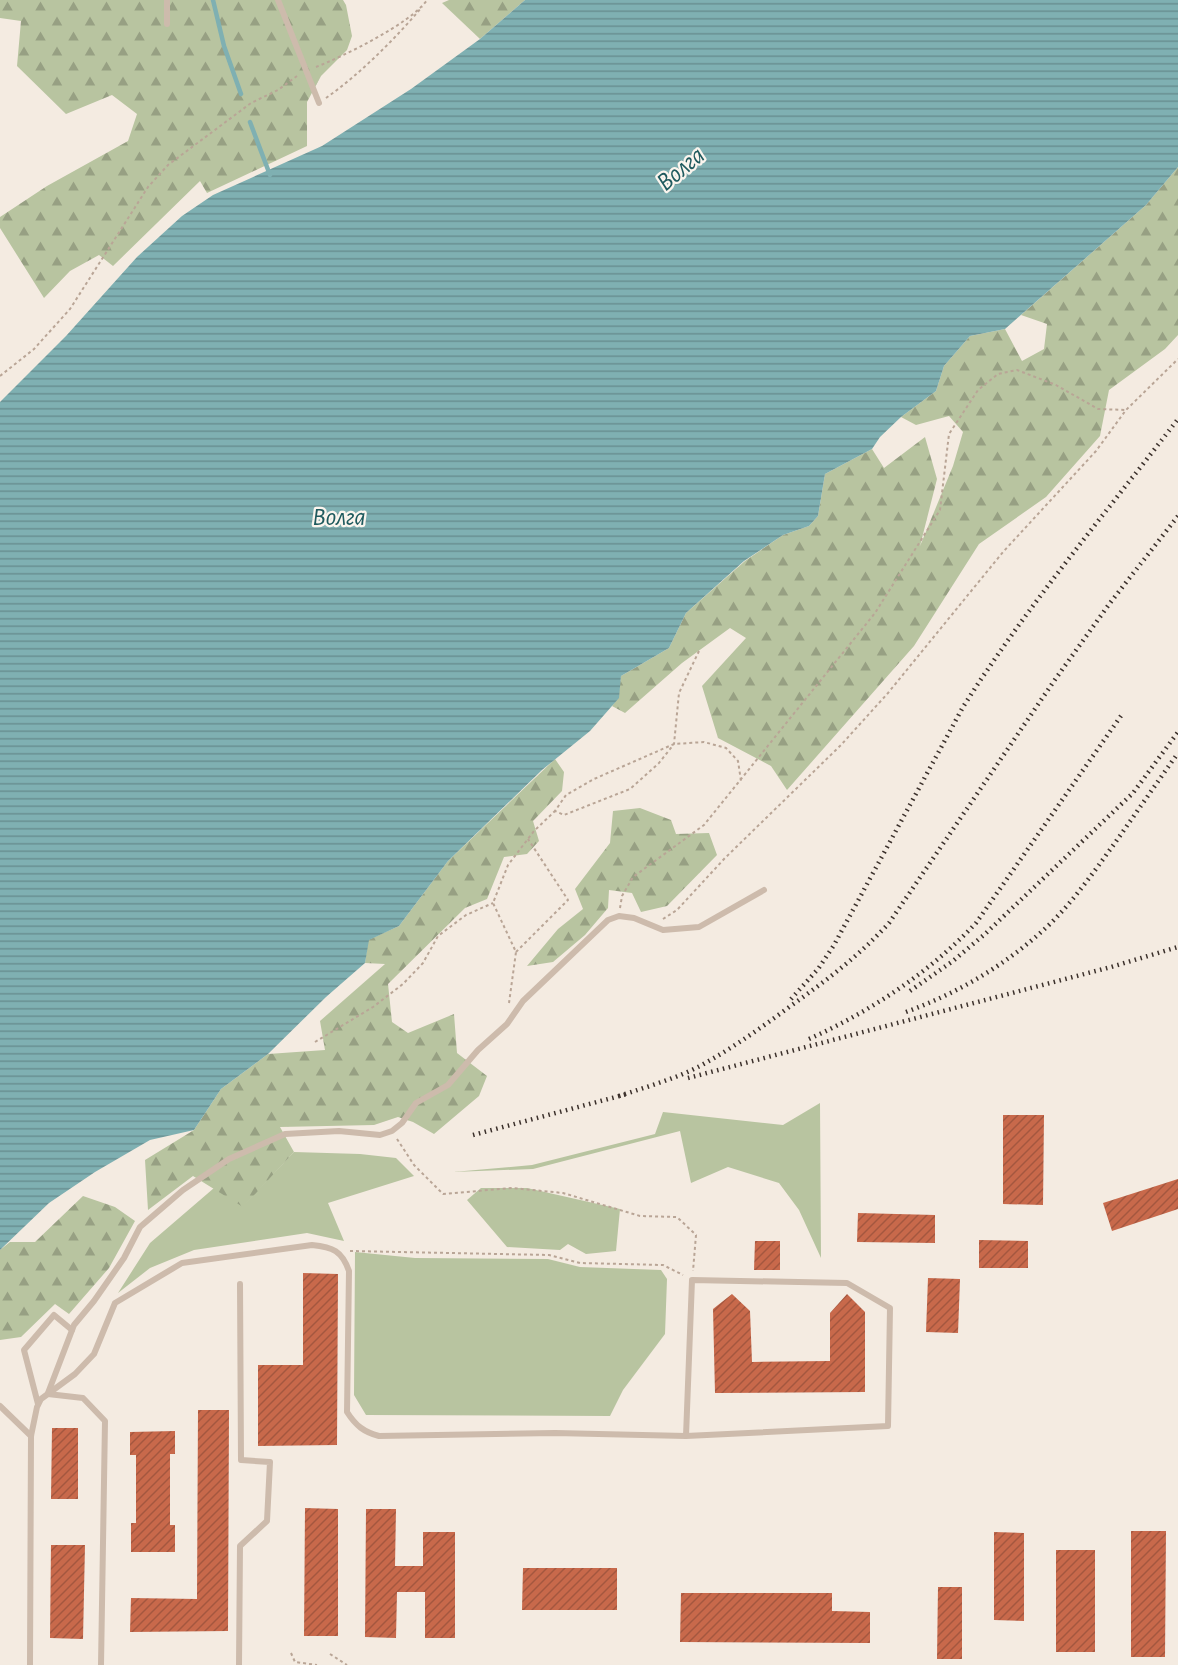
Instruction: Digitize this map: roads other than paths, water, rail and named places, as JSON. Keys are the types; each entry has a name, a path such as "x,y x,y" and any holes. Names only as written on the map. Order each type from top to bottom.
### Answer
{"lane":[{"path":"166,24 167,0"},
{"path":"278,0 319,103"},
{"path":"48,1394 72,1330 124,1258 140,1227 183,1190 229,1159 285,1134 339,1131 380,1135 392,1131 402,1123 416,1103 448,1085 478,1050 507,1024 523,1001 608,920 619,916 634,918 663,930 699,927 764,890"},
{"path":"30,1665 31,1436 38,1405 41,1399 75,1374 94,1354 115,1303 182,1263 312,1245 327,1246 344,1258 349,1271 347,1412 354,1424 365,1432 379,1436 555,1433 686,1436 888,1426 890,1308 847,1282 693,1280 686,1436"},
{"path":"239,1665 240,1546 267,1521 270,1462 241,1460 240,1284"},
{"path":"38,1405 24,1350 54,1315 72,1330"},
{"path":"48,1394 83,1398 105,1421 101,1665"},
{"path":"0,1406 31,1436"}],"water":[{"name":"Волга","path":"525,0 1178,0 1178,167 1146,205 1005,329 970,336 944,366 936,391 901,417 880,437 872,449 825,474 818,516 809,526 783,535 744,561 686,613 669,648 621,676 619,698 590,731 542,770 448,861 399,926 369,940 365,963 326,997 268,1054 221,1089 194,1130 150,1140 95,1172 49,1203 0,1250 0,402 66,336 137,257 182,216 213,195 322,146 411,89 480,39"}],"waterway":[{"path":"213,0 224,46 241,94"},
{"path":"250,122 270,175"}],"railway":[{"path":"791,999 818,969 834,945 963,707 1013,633 1178,419"},
{"path":"619,1096 681,1075 724,1052 818,986 878,935 889,923 1054,681 1110,603 1178,516"},
{"path":"809,1039 855,1016 898,989 939,958 976,923 1123,713"},
{"path":"910,991 953,961 985,934 1133,793 1178,732"},
{"path":"906,1012 976,979 1024,947 1050,924 1087,881 1178,753"},
{"path":"688,1078 1111,967 1178,947"},
{"path":"473,1135 627,1094"}]}
